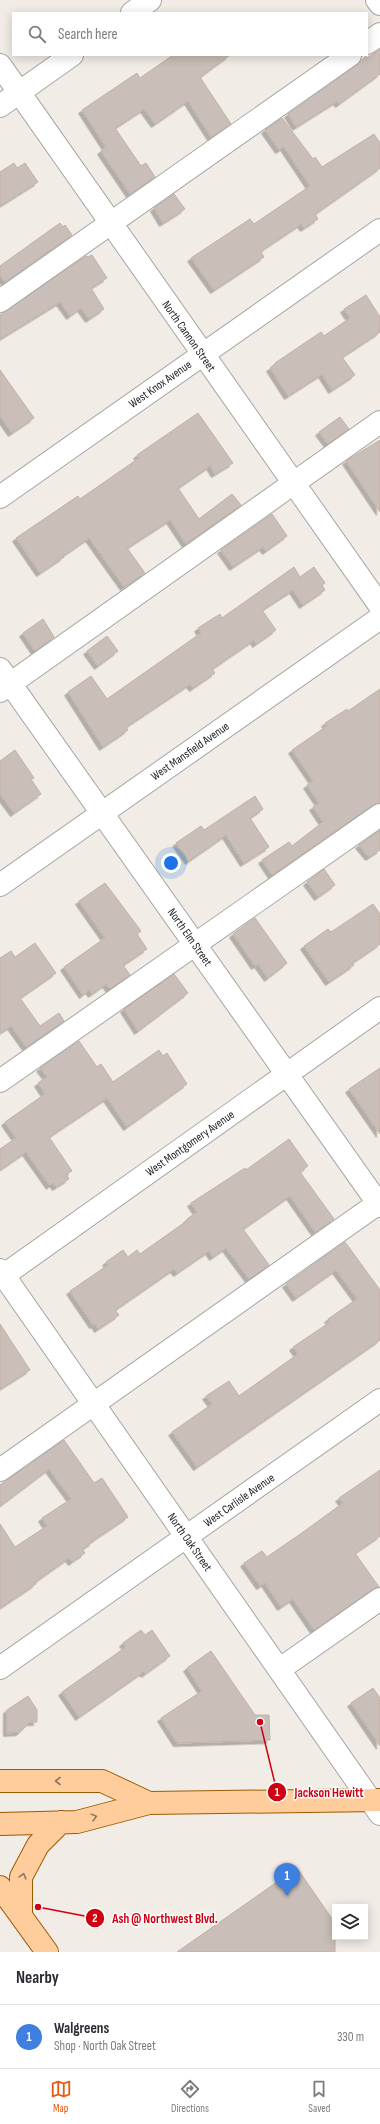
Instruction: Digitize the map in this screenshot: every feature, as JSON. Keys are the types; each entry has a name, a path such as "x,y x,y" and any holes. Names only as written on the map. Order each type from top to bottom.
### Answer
{"main road":[{"path":"0,1772 32,1781"},
{"path":"0,1781 102,1781 148,1803"},
{"path":"0,1824 77,1822 148,1803 377,1805"},
{"path":"21,1915 21,1877 38,1846 61,1822"},
{"path":"0,1887 47,1952"}],"street":[{"path":"133,12 150,0"},
{"path":"377,0 380,4"},
{"path":"368,42 380,34"},
{"path":"0,106 71,56"},
{"path":"0,301 109,222 349,56"},
{"name":"North Cannon Street","path":"0,65 380,606"},
{"name":"West Knox Avenue","path":"0,497 380,230"},
{"path":"4,681 380,422"},
{"name":"West Mansfield Avenue","path":"0,885 380,618"},
{"name":"North Elm Street","path":"4,681 102,813 379,1203"},
{"path":"0,1082 380,815"},
{"name":"West Montgomery Avenue","path":"1,1275 380,1008"},
{"path":"0,1470 379,1203"},
{"name":"North Oak Street","path":"1,1275 94,1404 377,1805"},
{"name":"West Carlisle Avenue","path":"0,1668 380,1400"},
{"path":"280,1669 380,1599"}],"building":[{"path":"380,49 380,74 339,104 337,101 296,127 288,114 357,65 366,56 367,58"},
{"path":"172,56 229,56 200,77 231,124 211,137 188,101 155,124 144,109 115,128 141,166 146,163 155,177 130,194 101,151 106,147 82,110 137,73 140,78"},
{"path":"282,118 313,159 315,157 322,167 374,134 380,143 380,168 315,214 318,219 304,228 301,224 268,246 261,252 264,257 214,290 191,258 250,219 254,224 310,186 284,147 279,150 265,130"},
{"path":"14,163 17,168 25,163 38,182 0,206 0,172"},
{"path":"174,194 185,209 163,223 154,208"},
{"path":"60,223 63,227 65,225 72,235 5,282 0,275 0,266"},
{"path":"92,255 107,278 91,288 104,309 89,319 81,308 70,316 60,302 0,339 0,315 86,256 88,257"},
{"path":"366,295 380,317 380,332 342,357 355,375 332,390 322,374 288,396 270,368 276,364 275,363 321,332 324,336 350,318 344,309"},
{"path":"0,370 34,418 12,433 0,416"},
{"path":"198,413 233,463 215,474 210,466 178,488 199,519 232,494 241,505 186,544 170,520 127,548 145,573 124,587 89,538 40,573 16,538 78,496 80,499 139,458 137,455"},
{"path":"340,417 349,429 328,444 319,432"},
{"path":"380,440 380,512 346,461"},
{"path":"272,514 287,536 266,551 263,547 233,567 221,550"},
{"path":"294,567 300,577 314,567 325,583 322,585 325,590 303,605 293,590 262,610 276,630 256,644 254,640 212,669 215,673 193,688 190,684 126,727 128,730 103,747 68,692 91,676 107,699 201,633 198,628 220,614 222,618"},
{"path":"43,619 54,637 35,651 23,633"},
{"path":"107,636 118,651 98,666 87,651"},
{"path":"380,689 380,803 373,805 272,875 262,860 289,842 292,846 323,822 313,807 319,803 307,785 313,781 292,750 327,726 325,723 347,709 348,711"},
{"path":"15,750 34,778 31,779 41,794 14,813 0,794 0,761"},
{"path":"255,796 263,809 250,818 269,847 244,863 226,835 189,861 176,843 201,826 204,830"},
{"path":"380,830 380,850 369,857 359,845"},
{"path":"324,869 335,885 318,897 307,882"},
{"path":"105,883 141,931 137,934 147,949 123,965 130,975 110,989 106,984 92,994 89,990 83,995 64,967 105,938 79,901"},
{"path":"373,904 380,914 380,944 352,963 354,965 329,982 304,946 328,929 331,932"},
{"path":"255,918 287,963 268,978 258,964 255,966 233,934"},
{"path":"35,943 56,973 20,998 40,1026 59,1013 64,1021 26,1047 11,1026 0,1033 0,958 11,951 15,957"},
{"path":"174,974 188,993 138,1031 124,1009"},
{"path":"79,1041 97,1067 101,1064 113,1082 159,1050 163,1056 167,1053 187,1084 127,1127 107,1098 49,1137 72,1171 66,1174 69,1179 56,1187 53,1183 50,1186 26,1152 0,1170 0,1149 16,1138 5,1122 45,1094 38,1083 47,1077 40,1068"},
{"path":"380,1068 380,1134 349,1089"},
{"path":"289,1139 308,1166 300,1172 334,1219 315,1232 290,1196 243,1229 269,1265 249,1279 226,1248 213,1257 209,1251 177,1273 174,1269 115,1310 119,1315 98,1329 95,1324 93,1325 70,1291 108,1265 106,1262 123,1250 128,1257 137,1250 140,1254 197,1212 191,1203 245,1168 246,1170"},
{"path":"345,1242 380,1290 380,1340 197,1467 172,1432 212,1404 206,1396 229,1381 239,1396 298,1354 293,1347 330,1322 328,1319 357,1299 336,1270 296,1298 286,1284"},
{"path":"0,1324 30,1370 0,1389"},
{"path":"64,1440 94,1483 102,1478 128,1517 82,1549 85,1553 72,1562 69,1558 35,1582 36,1584 0,1608 0,1524 15,1547 47,1526 42,1518 71,1499 49,1469 0,1506 0,1485"},
{"path":"380,1470 380,1536 355,1553 379,1587 373,1589 314,1630 293,1599 281,1607 265,1583 260,1586 244,1563 262,1551 267,1557 343,1503 339,1498"},
{"path":"141,1630 145,1635 152,1630 170,1656 145,1674 143,1672 79,1717 62,1692 126,1647 123,1643"},
{"path":"211,1651 255,1715 269,1715 270,1740 177,1743 161,1718 202,1691 187,1668"},
{"path":"373,1688 380,1698 380,1746 351,1703"},
{"path":"28,1696 37,1710 37,1722 30,1722 20,1732 7,1733 7,1710"},
{"path":"297,1868 332,1919 332,1940 335,1940 335,1952 177,1952"}],"place":[{"name":"Jackson Hewitt","path":"260,1722"},
{"name":"Walgreens","path":"287,1896"},
{"name":"Ash @ Northwest Blvd.","path":"38,1907"}]}
